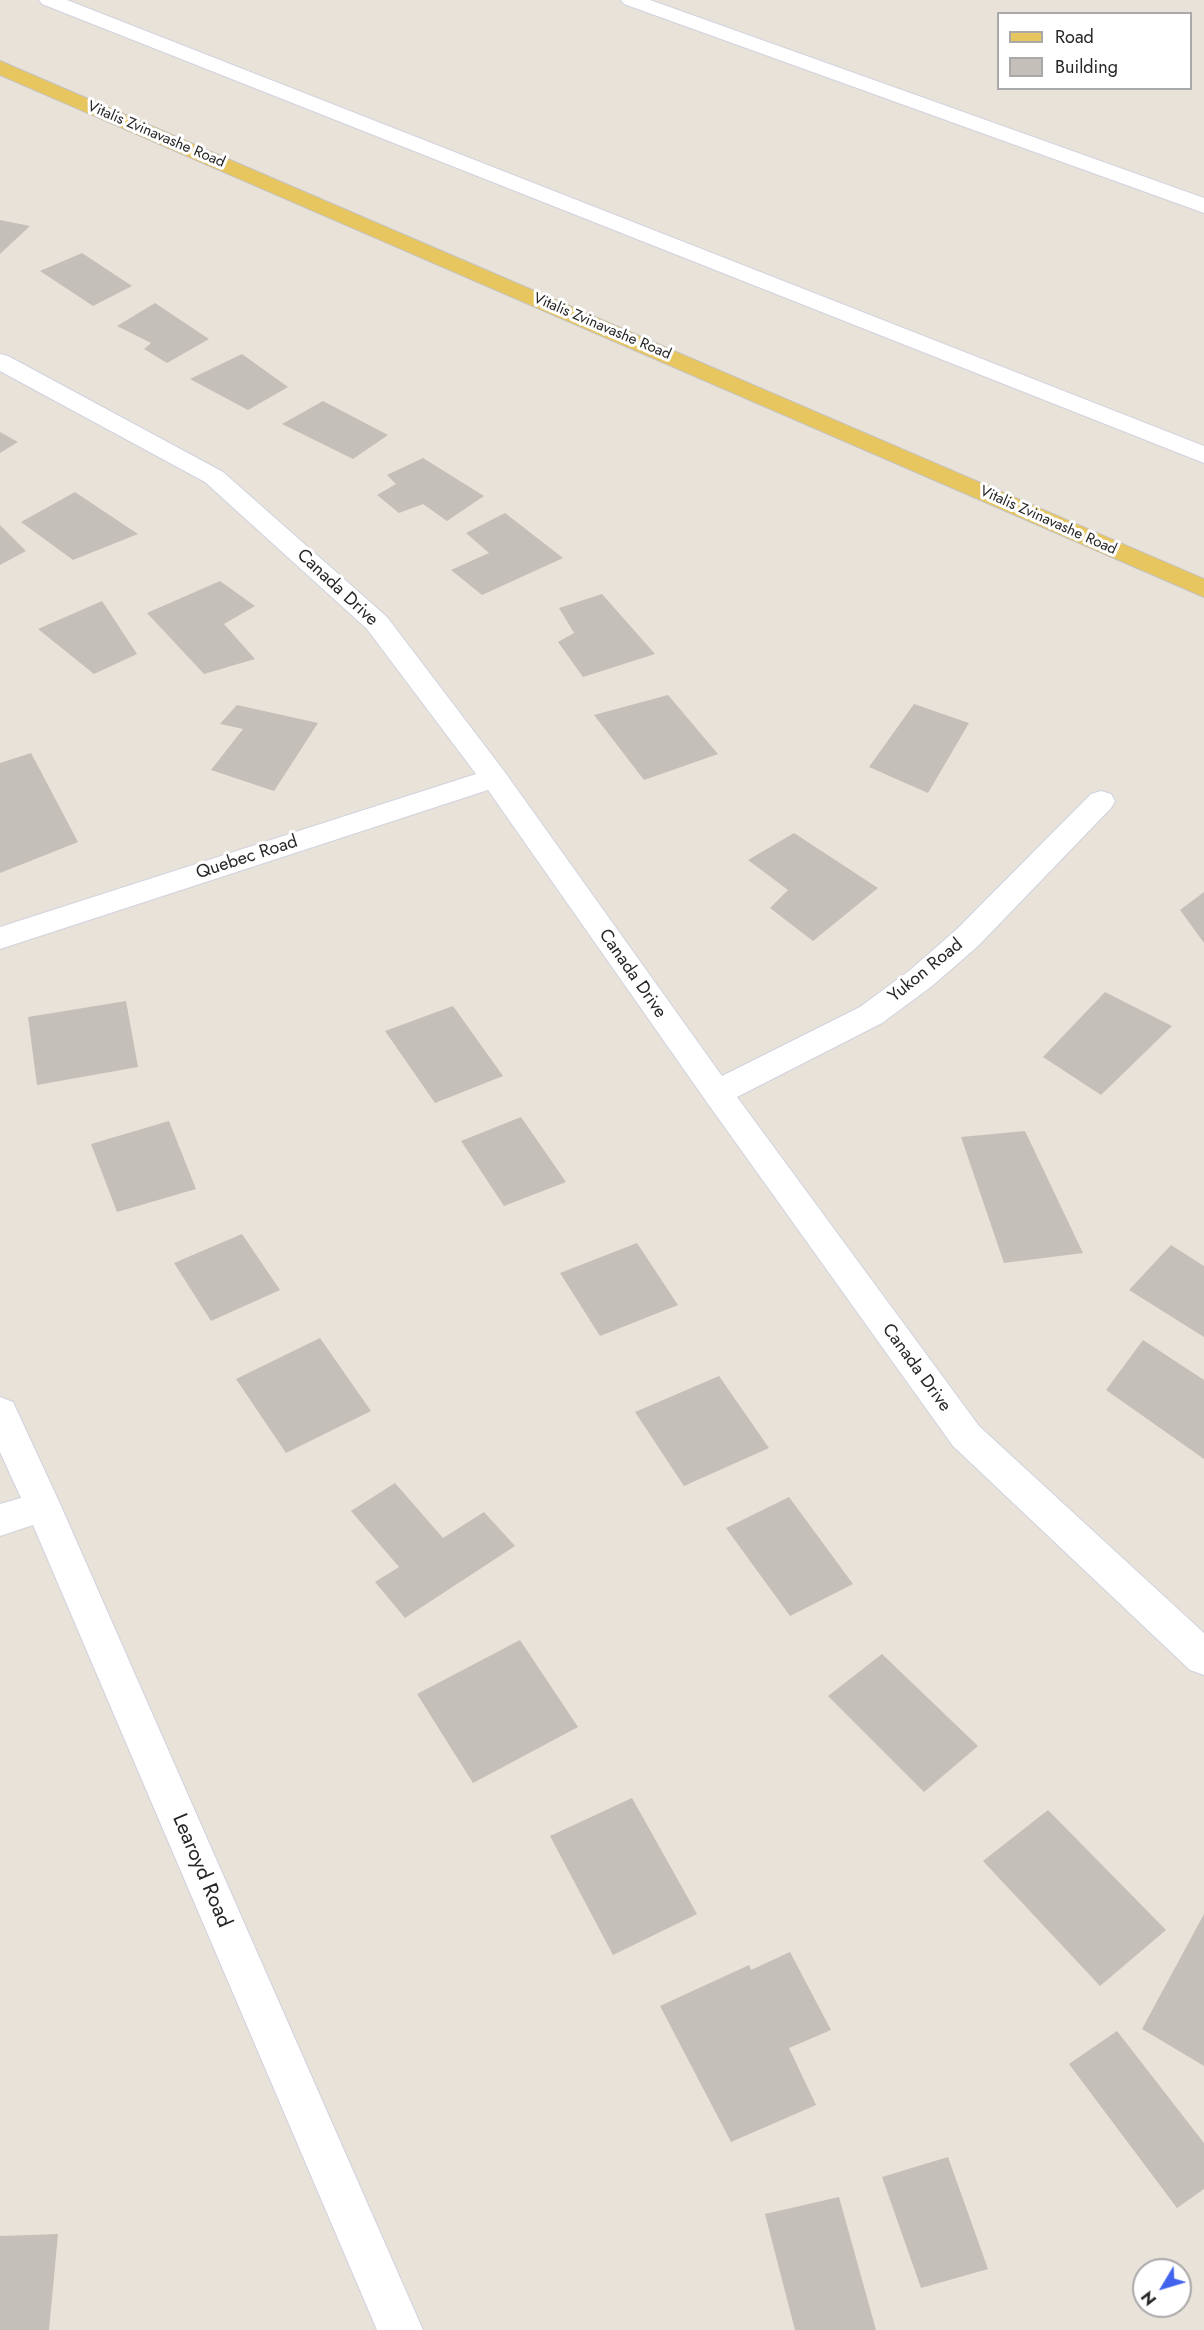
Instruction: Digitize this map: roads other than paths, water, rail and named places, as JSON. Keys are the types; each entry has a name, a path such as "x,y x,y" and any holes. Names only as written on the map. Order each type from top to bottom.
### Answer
{"main road":[{"name":"Vitalis Zvinavashe Road","path":"0,67 1204,589"}],"street":[{"path":"49,0 1204,455"},
{"path":"631,0 1204,206"},
{"name":"Canada Drive","path":"0,361 214,477 377,623 494,778 717,1094 966,1436 1204,1658"},
{"name":"Quebec Road","path":"0,938 494,778"},
{"name":"Yukon Road","path":"717,1094 871,1015 921,978 967,938 1101,801"},
{"name":"Learoyd Road","path":"0,1412 43,1506 400,2330"},
{"path":"0,1520 43,1506"}]}
